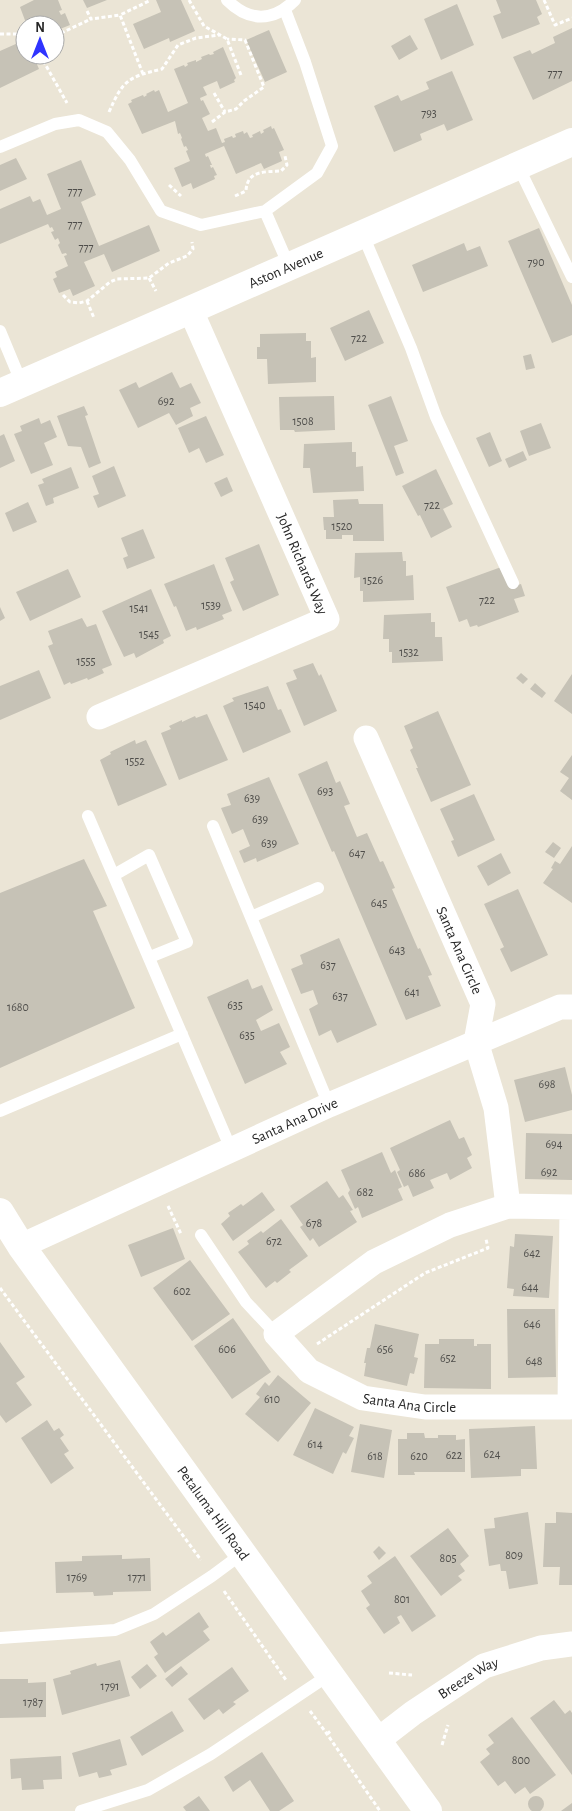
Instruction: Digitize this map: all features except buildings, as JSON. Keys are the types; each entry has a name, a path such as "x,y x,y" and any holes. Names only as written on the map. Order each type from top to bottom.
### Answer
{"main road":[{"name":"Aston Avenue","path":"11,388 191,311 572,142"},
{"name":"Petaluma Hill Road","path":"0,1212 21,1246 428,1811"}],"street":[{"name":"John Richards Way","path":"99,717 327,619 191,311"},
{"name":"Santa Ana Circle","path":"366,738 483,1004 476,1042 496,1108 508,1206"},
{"name":"Santa Ana Drive","path":"21,1246 231,1149 476,1042 560,1007 572,1007"},
{"name":"Santa Ana Circle","path":"508,1206 572,1206 570,1407 425,1408 363,1398 309,1371 276,1334 374,1262 450,1225 508,1206"},
{"name":"Breeze Way","path":"378,1740 413,1713 484,1666 541,1648 572,1644"}],"lane":[{"path":"227,0 237,10 253,16 269,16 285,10 295,0"},
{"path":"0,147 55,124 79,120 107,132 130,160 161,210 201,225 265,210 317,173 332,146 305,62 285,10"},
{"path":"518,166 572,277"},
{"path":"265,210 289,266"},
{"path":"363,235 411,348 436,417 513,583"},
{"path":"0,331 11,388"},
{"path":"88,816 231,1149"},
{"path":"213,826 329,1106"},
{"path":"114,875 149,856 187,942 150,958"},
{"path":"251,917 318,888"},
{"path":"0,1111 182,1034"},
{"path":"201,1234 246,1302 276,1334"},
{"path":"0,1638 115,1630 154,1614 243,1553"},
{"path":"81,1811 148,1790 211,1754 329,1675"}],"path":[{"path":"65,31 91,19 120,15 149,2 148,0"},
{"path":"189,0 204,26 227,39 245,40 264,87 236,109 225,112 212,122"},
{"path":"544,0 555,25 572,18"},
{"path":"87,11 91,19"},
{"path":"120,15 143,74"},
{"path":"0,34 15,34"},
{"path":"101,111 108,114 118,90 126,82 143,74 162,69 178,45 196,38 219,35"},
{"path":"227,39 241,76"},
{"path":"45,65 64,100 79,120"},
{"path":"214,93 225,112"},
{"path":"64,100 72,102"},
{"path":"228,199 246,191 246,183 250,177 261,172 282,170 287,164 285,156"},
{"path":"163,179 184,198"},
{"path":"63,295 70,302 79,304 87,301 117,278 149,278 170,263 187,256 193,249 192,240 201,225"},
{"path":"149,278 156,291"},
{"path":"87,301 94,318"},
{"path":"311,1348 425,1273 488,1248"},
{"path":"0,1288 327,1734 380,1811"},
{"path":"390,1673 412,1675"},
{"path":"442,1745 448,1725"},
{"path":"327,1734 332,1730"}]}
